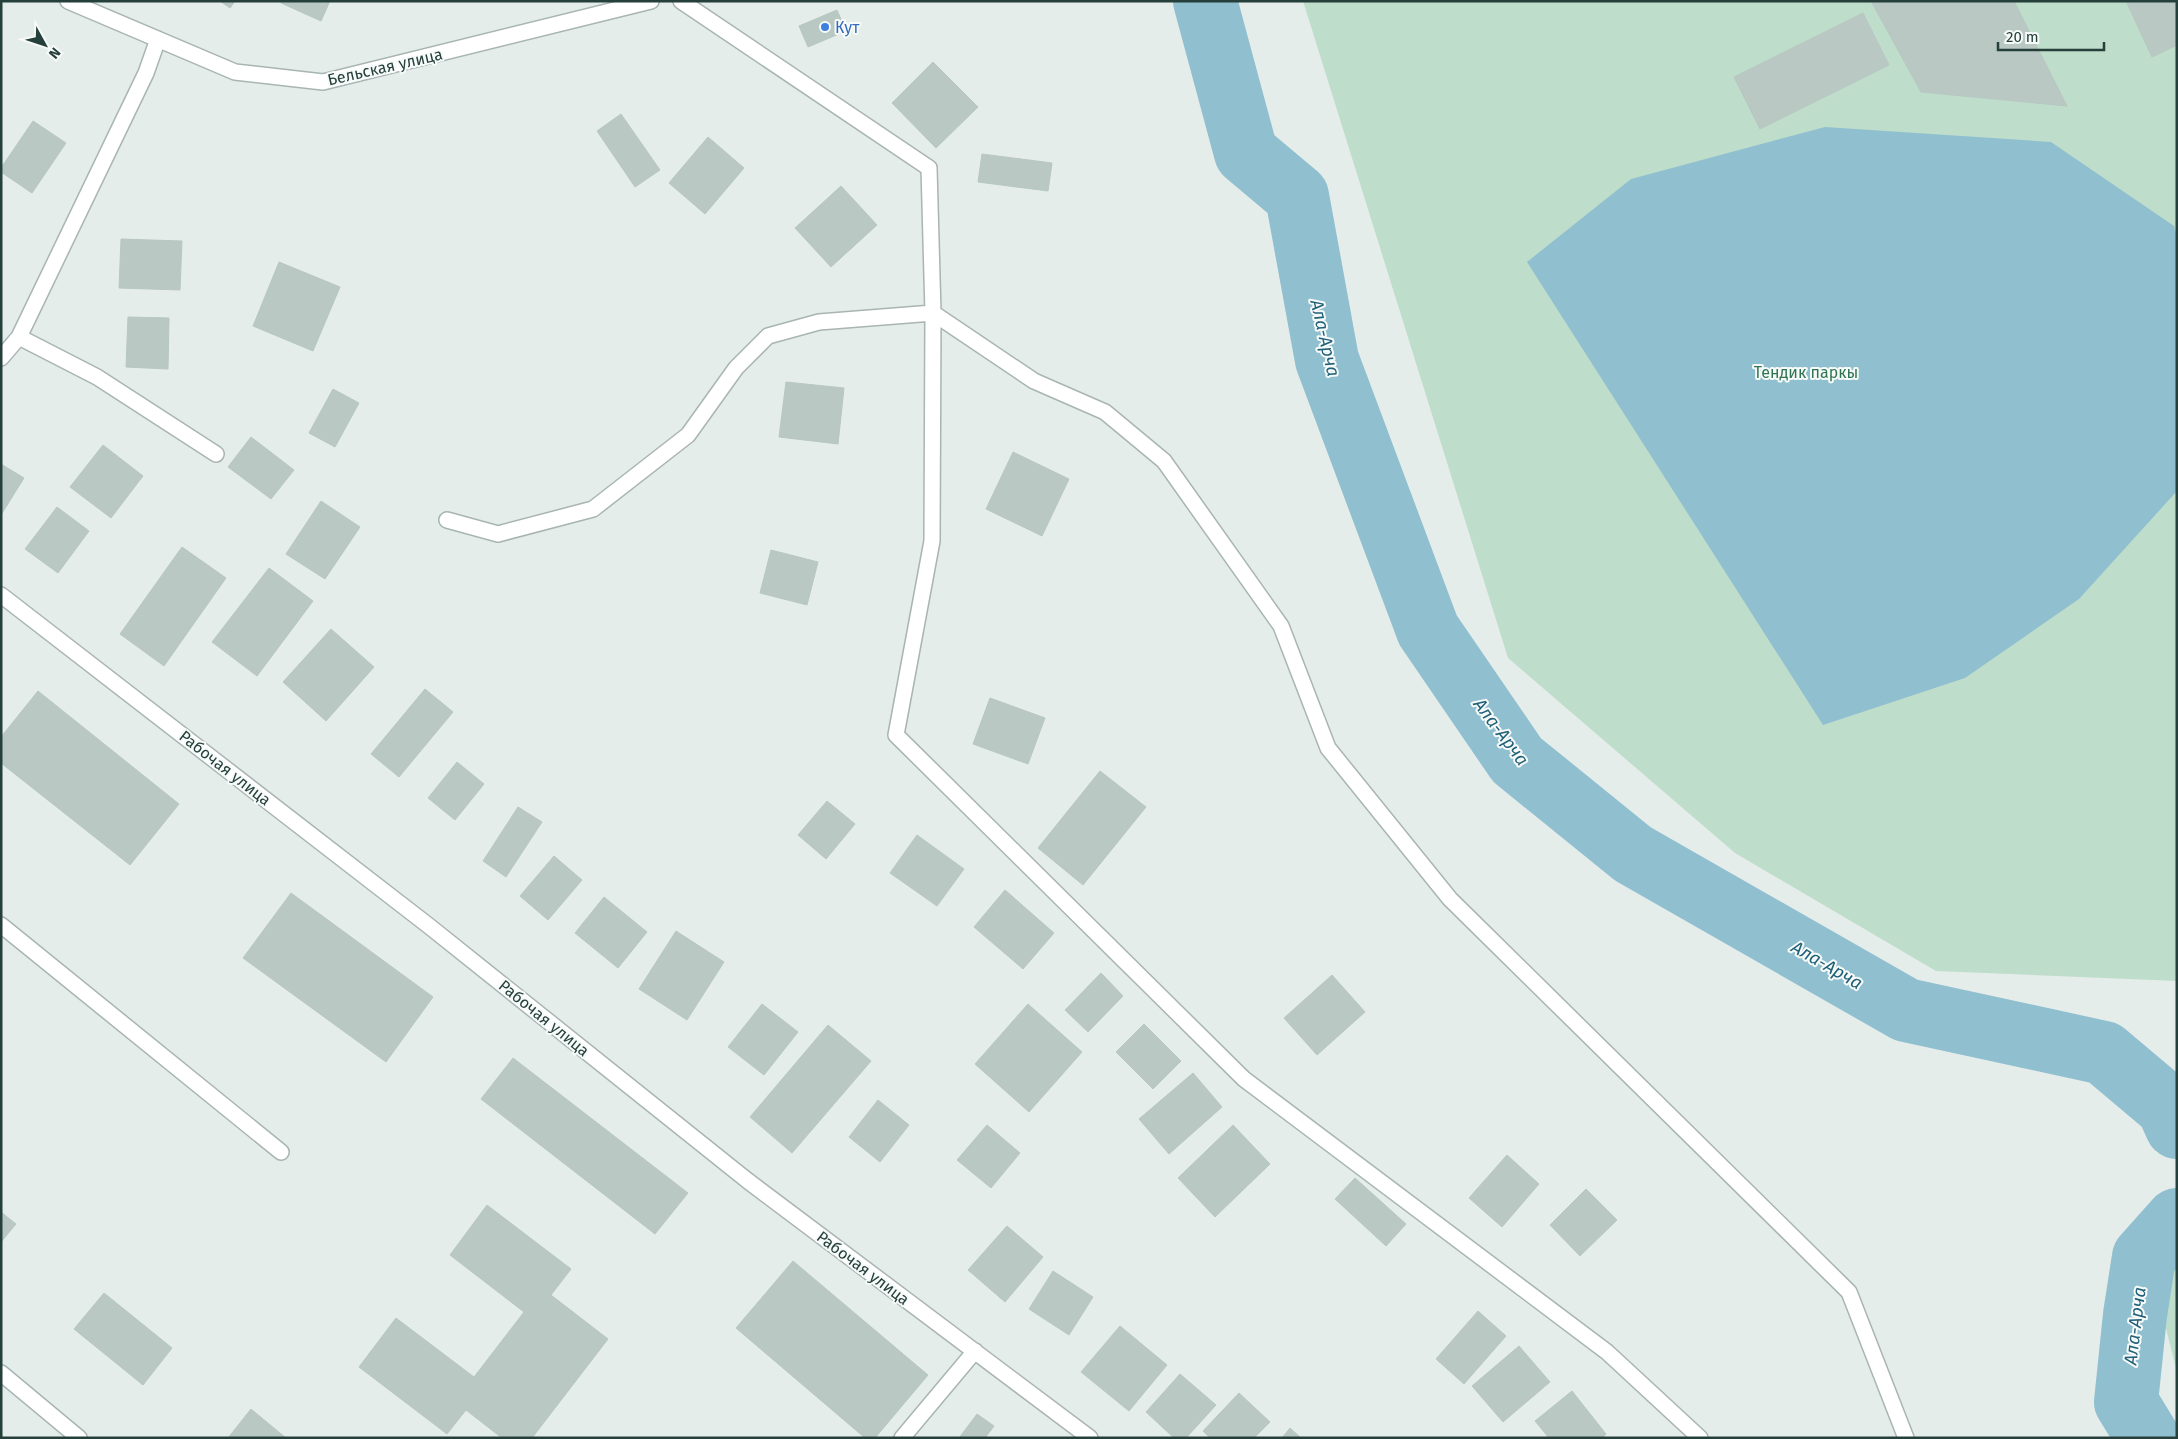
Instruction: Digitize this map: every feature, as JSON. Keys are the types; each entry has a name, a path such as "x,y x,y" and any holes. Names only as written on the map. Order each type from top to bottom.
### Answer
{"street":[{"name":"Бельская улица","path":"68,1 234,72 323,82 651,1"},
{"path":"681,1 929,168 933,313 932,541 896,735 1244,1079 1607,1352 1700,1438"},
{"path":"1,358 19,337 146,73 158,39"},
{"path":"446,520 498,534 593,508 688,435 736,368 768,336 818,322 933,313 1034,381 1105,412 1164,461 1281,626 1328,748 1450,899 1849,1292 1906,1438"},
{"path":"19,337 97,378 216,454"},
{"name":"Рабочая улица","path":"1,595 429,926 748,1181 1090,1438"},
{"path":"1,925 281,1152"},
{"path":"902,1438 975,1351"},
{"path":"1,1374 79,1438"}],"green space":[{"name":"Тендик паркы","path":"1303,1 2177,1 2177,981 1936,971 1735,853 1508,658"},
{"path":"2177,1250 2177,1372 2153,1277"}],"water":[{"path":"1825,127 2051,142 2174,226 2177,237 2177,491 2079,599 1965,678 1823,725 1527,262 1631,179"}],"building":[{"path":"220,1 235,1 230,8"},
{"path":"282,1 330,1 321,21 281,3"},
{"path":"1871,1 2014,1 2067,106 1921,92"},
{"path":"2126,1 2177,1 2177,45 2152,57"},
{"path":"837,10 846,31 808,47 799,26"},
{"path":"1863,13 1889,65 1760,129 1734,77"},
{"path":"933,62 978,107 936,148 892,103"},
{"path":"621,114 660,170 635,187 597,131"},
{"path":"33,121 66,143 32,193 1,172 1,168"},
{"path":"708,137 744,168 705,214 669,183"},
{"path":"982,154 1052,163 1048,191 978,182"},
{"path":"841,186 877,225 831,267 795,228"},
{"path":"121,239 182,241 180,290 119,288"},
{"path":"279,262 340,287 313,351 253,326"},
{"path":"128,317 169,318 168,369 126,367"},
{"path":"786,382 844,388 838,444 779,437"},
{"path":"333,389 359,403 335,447 309,433"},
{"path":"251,437 294,470 271,499 228,467"},
{"path":"103,445 143,476 111,518 70,487"},
{"path":"1013,452 1069,479 1042,536 986,509"},
{"path":"1,464 24,478 1,515"},
{"path":"321,501 360,527 325,579 286,554"},
{"path":"57,507 89,531 58,573 25,549"},
{"path":"182,547 226,578 164,666 120,634"},
{"path":"771,550 818,562 807,605 760,593"},
{"path":"269,568 313,601 257,676 212,642"},
{"path":"331,629 374,667 326,721 283,682"},
{"path":"425,689 453,712 399,777 371,754"},
{"path":"38,691 179,804 130,865 1,763 1,737"},
{"path":"990,698 1045,718 1028,764 973,744"},
{"path":"457,762 484,784 455,820 428,798"},
{"path":"1100,771 1146,807 1083,885 1038,848"},
{"path":"827,801 855,824 826,859 798,835"},
{"path":"518,807 542,822 506,877 483,861"},
{"path":"917,835 964,869 937,906 890,873"},
{"path":"554,856 582,880 548,920 520,896"},
{"path":"1005,890 1054,933 1023,969 974,927"},
{"path":"291,893 433,997 386,1062 243,958"},
{"path":"604,897 647,932 618,968 575,933"},
{"path":"676,931 724,962 687,1020 639,989"},
{"path":"1101,973 1123,996 1088,1032 1065,1010"},
{"path":"1332,975 1365,1012 1317,1055 1284,1018"},
{"path":"762,1004 798,1032 764,1075 728,1047"},
{"path":"1028,1004 1082,1052 1029,1112 975,1064"},
{"path":"1144,1024 1181,1061 1153,1089 1116,1052"},
{"path":"828,1025 871,1061 792,1153 750,1117"},
{"path":"513,1058 688,1193 655,1234 481,1099"},
{"path":"1193,1073 1222,1107 1169,1154 1139,1119"},
{"path":"878,1100 909,1125 880,1162 849,1137"},
{"path":"987,1125 1020,1153 991,1188 957,1160"},
{"path":"1233,1125 1270,1164 1215,1217 1178,1178"},
{"path":"1507,1155 1539,1184 1502,1227 1469,1198"},
{"path":"1355,1178 1406,1224 1386,1246 1335,1199"},
{"path":"1586,1189 1617,1220 1580,1256 1550,1225"},
{"path":"487,1205 571,1269 551,1295 608,1339 532,1438 502,1438 466,1410 447,1434 359,1367 396,1318 474,1377 524,1312 450,1255"},
{"path":"1,1212 16,1224 1,1242"},
{"path":"1007,1226 1043,1257 1005,1302 968,1270"},
{"path":"793,1261 928,1375 875,1438 865,1438 736,1328"},
{"path":"1053,1271 1093,1297 1069,1335 1029,1309"},
{"path":"104,1293 172,1348 143,1385 74,1329"},
{"path":"1478,1311 1506,1336 1464,1384 1436,1359"},
{"path":"1120,1326 1167,1365 1129,1411 1081,1372"},
{"path":"1519,1346 1550,1382 1503,1422 1472,1386"},
{"path":"1180,1374 1216,1405 1186,1438 1174,1438 1146,1412"},
{"path":"1572,1391 1606,1434 1602,1438 1549,1438 1535,1421"},
{"path":"1239,1393 1270,1422 1254,1438 1210,1438 1203,1431"},
{"path":"251,1409 286,1438 228,1438"},
{"path":"977,1414 994,1426 985,1438 959,1438"},
{"path":"1290,1428 1301,1438 1282,1438"}],"waterway":[{"name":"Ала-Арча","path":"1205,1 1246,153 1297,196 1327,360 1428,630 1517,760 1633,854 1906,1010 2104,1053 2168,1107 2177,1127"},
{"name":"Ала-Арча","path":"2148,1438 2126,1402 2135,1315 2144,1257 2177,1220"}],"place":[{"name":"Кут","path":"825,27"}]}
